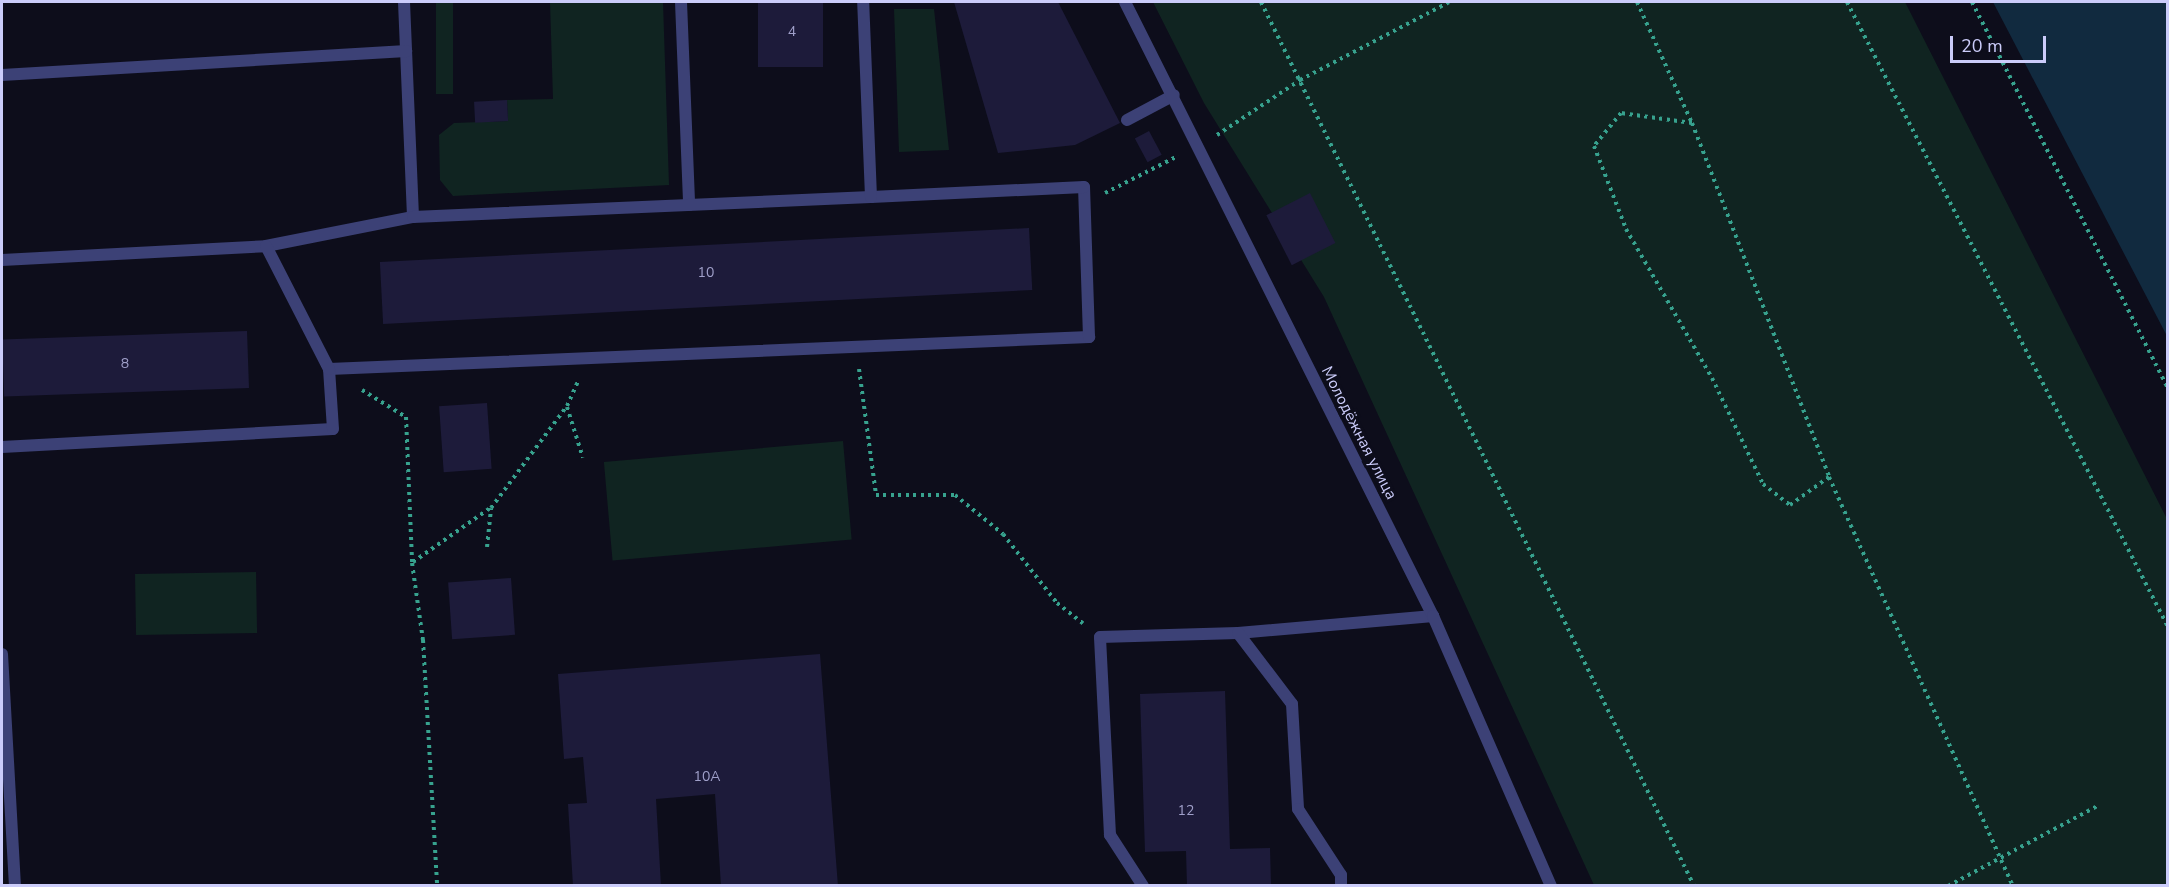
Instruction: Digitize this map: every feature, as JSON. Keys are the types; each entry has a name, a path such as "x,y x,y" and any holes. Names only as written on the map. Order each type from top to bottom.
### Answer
{"street":[{"path":"404,2 413,217"},
{"path":"681,2 689,206"},
{"path":"863,2 871,197"},
{"name":"Молодёжная улица","path":"1125,2 1174,95 1433,616 1551,885"},
{"path":"2,75 406,51"},
{"path":"1127,120 1174,95"},
{"path":"2,260 266,246 413,217 1084,188 1089,338 329,369"},
{"path":"2,447 333,429 329,369 266,246"},
{"path":"1143,885 1110,835 1100,637 1239,633 1433,616"},
{"path":"1239,633 1292,704 1298,809 1341,875 1341,885"},
{"path":"2,654 15,885"}],"path":[{"path":"1261,2 1694,885"},
{"path":"1208,140 1300,80 1449,2"},
{"path":"1636,2 1692,123 1829,477 2013,885"},
{"path":"1847,2 2168,627"},
{"path":"1972,2 2168,389"},
{"path":"1692,123 1621,113 1594,146 1626,229 1712,378 1763,484 1790,505 1829,477"},
{"path":"1085,198 1114,191 1184,153"},
{"path":"856,347 876,495 955,495 1003,534 1058,603 1100,637"},
{"path":"412,562 491,508 567,406 588,358"},
{"path":"329,369 406,417 412,562 423,640 437,885"},
{"path":"567,406 584,458"},
{"path":"487,547 491,508"},
{"path":"1948,885 2097,806"}],"green space":[{"path":"436,2 453,2 453,94 436,94"},
{"path":"550,2 663,2 669,185 453,196 440,180 439,135 454,123 508,121 507,100 553,99"},
{"path":"1153,2 1905,2 2167,519 2167,885 1594,885 1324,297 1204,103"},
{"path":"894,9 934,9 949,150 899,152"},
{"path":"843,441 852,540 613,561 604,462"},
{"path":"256,572 257,633 136,635 135,574"}],"water":[{"path":"1993,2 2167,2 2167,336"}],"building":[{"path":"758,2 823,2 823,67 758,67"},
{"path":"954,2 1058,2 1120,123 1075,145 998,153"},
{"path":"507,100 508,121 475,123 474,102"},
{"path":"1149,131 1162,155 1148,162 1135,139"},
{"path":"1310,193 1335,243 1292,265 1266,215"},
{"path":"1029,228 1032,290 383,324 380,262"},
{"path":"247,331 249,388 4,397 2,340"},
{"path":"487,403 492,469 444,472 439,406"},
{"path":"511,578 515,635 452,639 448,582"},
{"path":"820,654 838,886 721,886 715,794 656,799 661,886 573,886 568,804 587,803 583,757 564,759 558,674"},
{"path":"1225,691 1230,849 1270,848 1271,886 1187,886 1186,851 1145,852 1140,694"}]}
